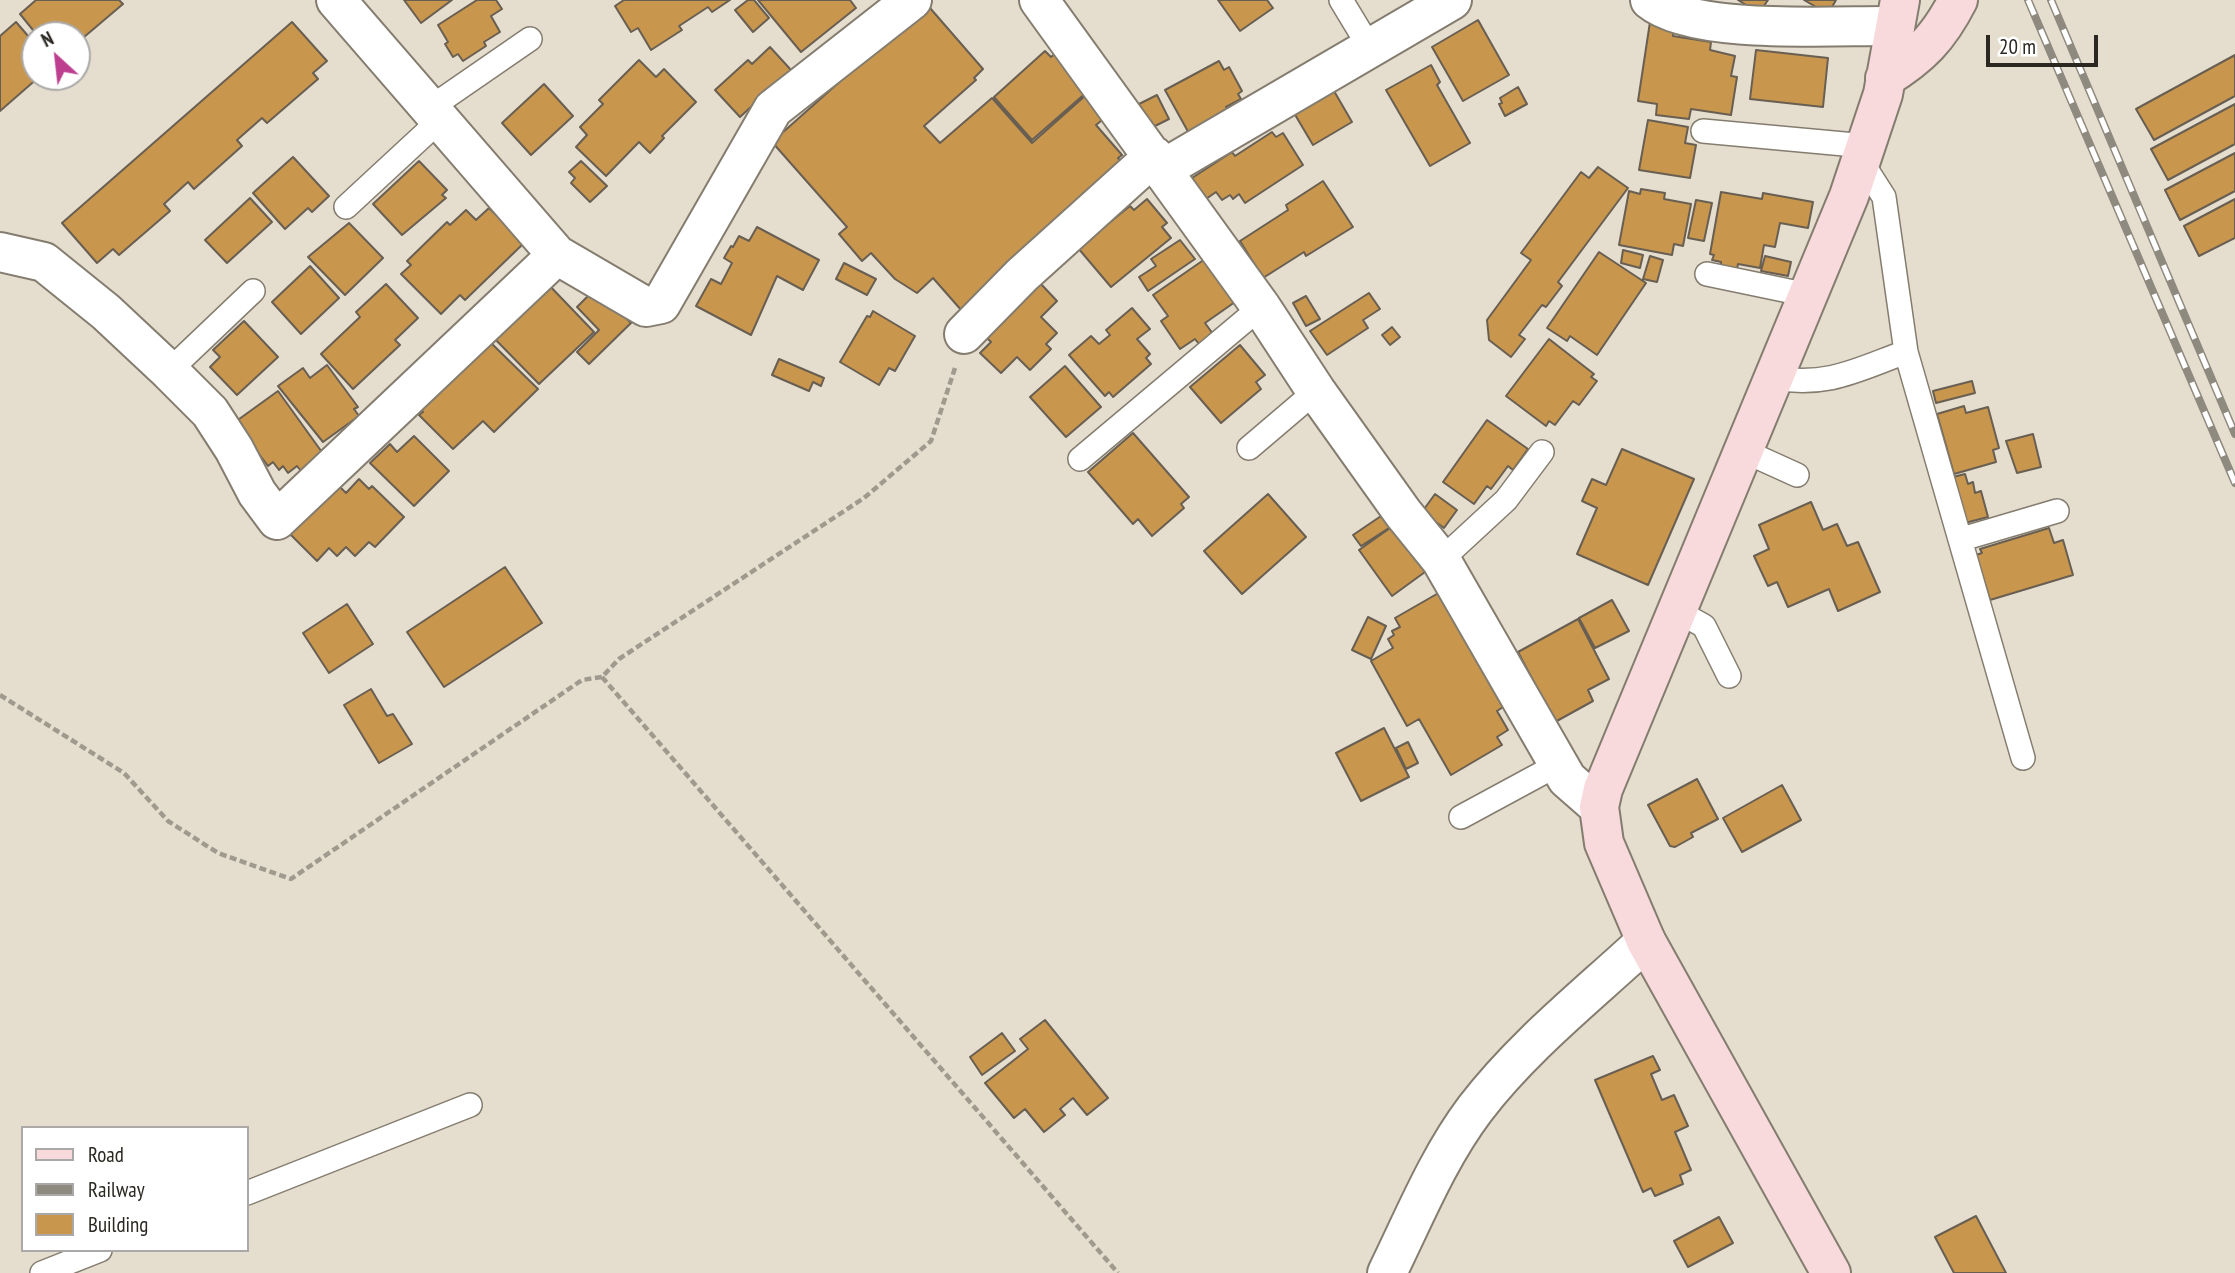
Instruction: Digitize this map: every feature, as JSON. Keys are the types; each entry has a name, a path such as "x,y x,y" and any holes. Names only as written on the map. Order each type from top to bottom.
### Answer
{"street":[{"path":"347,3 435,114 557,255 646,307 661,304 773,109 912,0"},
{"path":"1039,0 1261,307 1316,391 1403,513 1441,560 1567,779 1599,807"},
{"path":"964,334 1022,275 1158,162 1370,48 1452,0"},
{"path":"1650,0 1661,9 1730,24 1898,13 1885,78 1863,153 1808,295 1603,789 1599,807 1604,843 1646,941 1830,1273"},
{"path":"1885,78 1908,64 1940,34 1958,0"},
{"path":"0,252 44,262 106,312 169,371 210,412 234,449 257,493 277,520 557,255"},
{"path":"1387,1273 1443,1161 1474,1110 1507,1070 1646,941"}],"lane":[{"path":"1341,0 1370,48"},
{"path":"346,207 435,114 530,39"},
{"path":"1703,131 1863,153 1884,197 1906,352 2023,758"},
{"path":"1707,274 1808,295"},
{"path":"169,371 253,291"},
{"path":"1080,459 1261,307"},
{"path":"1774,378 1805,383 1835,378 1906,352"},
{"path":"1249,448 1316,391"},
{"path":"1744,451 1797,475"},
{"path":"1441,560 1506,500 1542,452"},
{"path":"1962,539 2057,511"},
{"path":"1677,611 1703,626 1729,676"},
{"path":"1461,817 1559,764"},
{"path":"248,1193 470,1105"},
{"path":"42,1273 95,1252"}],"path":[{"path":"0,695 124,773 168,821 218,853 291,879 582,680 602,677 619,659 864,498 930,441 964,334"},
{"path":"602,677 1118,1273"}],"building":[{"path":"36,0 119,0 123,4 91,31 91,21 26,21 20,14"},
{"path":"404,0 452,0 421,23"},
{"path":"477,0 496,0 502,9 491,16 500,32 484,42 486,46 463,61 458,54 453,57 438,25"},
{"path":"624,0 730,0 712,12 708,7 679,26 682,30 651,50 638,28 631,32 615,6"},
{"path":"748,0 754,0 769,18 753,32 735,10"},
{"path":"758,0 850,0 856,8 801,52"},
{"path":"1218,0 1267,0 1273,8 1240,31"},
{"path":"1738,0 1768,0 1759,13"},
{"path":"1804,0 1836,0 1828,14"},
{"path":"930,8 983,69 974,78 976,80 924,126 940,143 992,98 1032,143 1086,95 1106,117 1096,125 1122,155 1118,158 1127,169 962,311 933,278 917,293 895,279 871,253 862,261 839,234 847,227 772,142 891,36 894,39"},
{"path":"1478,20 1509,75 1463,101 1432,47"},
{"path":"16,22 21,28 23,91 0,111 0,36"},
{"path":"292,22 327,61 313,73 318,79 267,123 262,118 237,140 242,146 194,189 188,182 164,204 170,211 119,255 113,249 97,263 62,223"},
{"path":"1650,22 1674,25 1673,36 1711,42 1710,50 1735,56 1731,76 1737,77 1731,115 1691,109 1689,119 1656,115 1657,104 1638,101"},
{"path":"770,47 791,70 740,117 715,90 748,60 752,64"},
{"path":"1756,50 1828,58 1823,107 1750,99"},
{"path":"1045,51 1051,57 1056,53 1088,91 1032,140 994,97"},
{"path":"2235,55 2235,96 2154,140 2136,109"},
{"path":"639,60 656,77 664,69 696,102 662,136 664,138 650,153 639,142 606,176 576,147 587,135 580,127 603,104 599,100"},
{"path":"1219,61 1224,70 1229,67 1242,91 1238,94 1241,99 1226,107 1230,115 1191,137 1165,90"},
{"path":"1431,65 1440,82 1437,85 1470,143 1430,166 1386,90"},
{"path":"544,84 573,116 531,155 502,123"},
{"path":"1518,87 1527,104 1505,116 1499,104 1502,103 1500,98"},
{"path":"1334,91 1352,122 1313,145 1294,113"},
{"path":"1157,95 1169,119 1151,128 1139,104"},
{"path":"2235,104 2235,144 2168,180 2151,149"},
{"path":"1648,120 1688,127 1685,143 1696,145 1690,178 1639,170"},
{"path":"1272,132 1276,137 1283,133 1303,165 1245,203 1239,194 1233,199 1230,195 1222,200 1216,192 1206,199 1192,178 1232,152 1235,156"},
{"path":"2235,153 2235,191 2180,220 2165,190"},
{"path":"293,157 329,196 312,212 308,208 285,229 253,193"},
{"path":"419,161 447,190 442,195 446,198 402,235 373,204"},
{"path":"581,161 607,186 590,202 571,183 575,178 569,172"},
{"path":"1598,167 1628,188 1558,282 1562,286 1546,307 1542,305 1519,335 1525,339 1511,357 1489,340 1487,320 1531,260 1521,253 1581,172 1589,178"},
{"path":"1323,181 1353,227 1306,256 1304,252 1263,278 1240,241 1288,210 1286,205"},
{"path":"1641,189 1665,193 1664,199 1691,204 1683,246 1674,244 1672,255 1619,245 1629,191 1640,194"},
{"path":"1721,192 1762,199 1763,193 1813,202 1808,228 1780,223 1775,247 1764,245 1760,268 1738,264 1737,269 1721,266 1721,262 1712,260 1714,255 1710,254"},
{"path":"250,198 272,222 227,263 205,240"},
{"path":"1147,199 1167,223 1162,227 1171,238 1111,287 1078,248 1130,206 1134,210"},
{"path":"2235,199 2235,238 2199,256 2184,226"},
{"path":"1696,200 1712,203 1704,241 1688,238"},
{"path":"489,208 524,243 465,300 460,295 441,314 401,274 411,265 407,261 447,222 450,225 466,210 476,220"},
{"path":"349,223 383,258 345,295 308,257"},
{"path":"757,227 819,260 803,290 777,276 751,335 696,306 711,279 721,284 732,263 724,258 731,246 733,247 739,236 749,241"},
{"path":"1180,240 1195,259 1148,291 1139,277 1156,266 1151,259"},
{"path":"1623,250 1643,255 1640,268 1621,263"},
{"path":"1599,252 1646,283 1597,355 1570,336 1567,341 1547,328"},
{"path":"1650,256 1663,260 1657,282 1643,279"},
{"path":"1765,256 1791,262 1788,276 1761,271"},
{"path":"1205,259 1235,302 1205,323 1213,334 1199,344 1195,339 1180,349 1161,321 1168,316 1153,295"},
{"path":"844,263 876,279 867,295 836,279"},
{"path":"310,266 339,298 301,334 272,302"},
{"path":"546,282 594,332 539,384 491,335"},
{"path":"1040,283 1057,301 1041,317 1057,333 1046,344 1051,349 1030,370 1017,357 1001,373 980,353 991,342 986,337"},
{"path":"386,284 418,318 395,340 400,345 353,389 321,354 360,317 356,312"},
{"path":"1369,293 1380,309 1363,320 1368,328 1327,355 1310,331"},
{"path":"590,294 616,308 631,323 589,364 577,352 599,330 577,307"},
{"path":"1306,296 1320,319 1306,326 1293,303"},
{"path":"1132,308 1150,329 1137,339 1150,354 1146,358 1151,364 1113,397 1109,392 1105,396 1069,355 1091,336 1099,344 1110,335 1106,330"},
{"path":"873,311 915,336 895,371 889,368 879,385 840,362 867,316 870,317"},
{"path":"244,321 278,357 237,395 210,367 220,357 213,350"},
{"path":"1392,327 1400,337 1390,345 1382,335"},
{"path":"1549,339 1594,374 1591,377 1597,381 1579,405 1573,401 1555,425 1549,421 1546,426 1506,396"},
{"path":"488,340 538,389 494,432 483,421 453,449 419,415 423,412 417,406"},
{"path":"1240,345 1265,375 1256,382 1261,389 1221,423 1190,387"},
{"path":"779,359 824,378 821,386 813,382 809,391 772,375"},
{"path":"327,365 358,407 354,409 359,416 323,442 278,386 303,368 310,378"},
{"path":"1065,366 1101,407 1066,437 1030,397"},
{"path":"1972,381 1975,393 1936,403 1933,391"},
{"path":"278,391 324,455 301,471 297,466 288,473 283,466 279,470 273,462 268,466 235,422"},
{"path":"1964,406 1966,413 1988,407 1999,448 1993,450 1996,462 1954,474 1937,414"},
{"path":"1487,420 1528,449 1513,470 1508,466 1491,489 1487,486 1474,504 1443,482"},
{"path":"1133,433 1189,497 1181,504 1184,508 1152,536 1138,519 1133,524 1088,472"},
{"path":"2033,434 2041,467 2017,473 2006,441"},
{"path":"414,436 449,471 414,506 370,463 390,444 397,452"},
{"path":"1622,449 1694,479 1648,585 1577,554 1597,508 1582,501 1592,479 1606,485"},
{"path":"1965,474 1968,484 1973,482 1975,493 1981,491 1988,517 1965,523 1953,477"},
{"path":"359,479 369,489 372,486 404,517 375,547 369,542 355,556 346,547 337,556 329,548 317,561 290,534 338,485 346,493"},
{"path":"1268,494 1306,537 1242,594 1204,551"},
{"path":"1435,494 1457,510 1444,528 1422,512"},
{"path":"1811,502 1823,530 1837,524 1847,546 1858,542 1880,592 1838,611 1829,589 1788,607 1777,582 1768,586 1754,556 1769,549 1759,525"},
{"path":"1384,514 1392,526 1361,546 1353,535"},
{"path":"1393,526 1425,572 1392,596 1359,550"},
{"path":"2049,528 2054,543 2063,540 2073,575 1990,600 1976,555 1982,553 1980,549"},
{"path":"505,567 542,623 444,687 407,632"},
{"path":"1442,591 1462,626 1458,628 1503,707 1497,711 1508,730 1497,737 1502,745 1451,775 1419,719 1407,726 1371,661 1393,648 1388,639 1394,635 1392,631 1400,627 1395,618"},
{"path":"1612,600 1629,631 1595,648 1579,618"},
{"path":"347,604 373,644 329,673 303,633"},
{"path":"1368,617 1386,626 1371,659 1352,650"},
{"path":"1578,619 1609,679 1588,690 1593,701 1555,722 1518,652"},
{"path":"371,689 387,716 393,714 412,744 379,763 344,705"},
{"path":"1384,728 1409,777 1361,801 1336,753"},
{"path":"1408,742 1418,763 1406,769 1396,748"},
{"path":"1697,779 1718,819 1691,833 1693,837 1675,847 1670,846 1648,805"},
{"path":"1782,785 1801,820 1742,852 1723,818"},
{"path":"1045,1020 1108,1098 1087,1115 1073,1098 1060,1109 1065,1115 1044,1132 1025,1109 1014,1118 985,1083 1028,1049 1020,1039"},
{"path":"1002,1033 1015,1051 982,1075 970,1057"},
{"path":"1653,1056 1660,1070 1651,1074 1662,1100 1674,1095 1688,1126 1675,1132 1691,1170 1680,1175 1683,1184 1655,1196 1651,1188 1643,1192 1595,1080"},
{"path":"1976,1216 2006,1273 1954,1273 1935,1237"},
{"path":"1719,1217 1733,1243 1688,1267 1674,1241"}],"railway":[{"path":"2028,0 2235,483"},
{"path":"2051,0 2235,434"}]}
